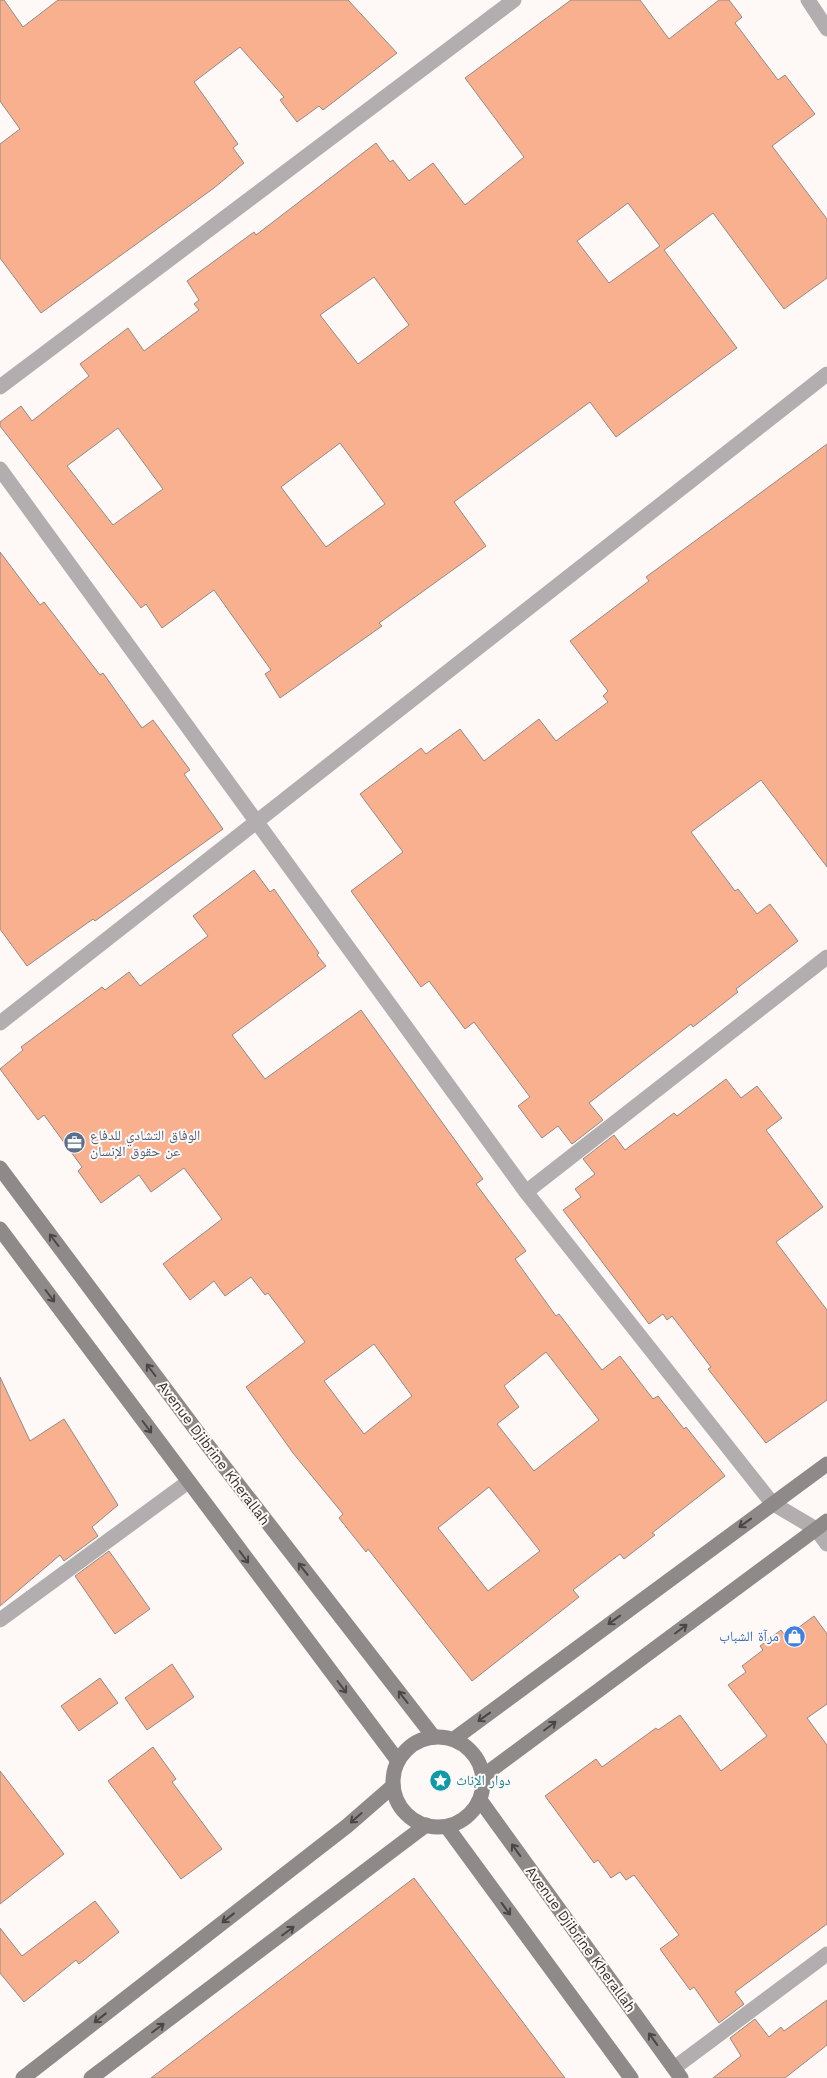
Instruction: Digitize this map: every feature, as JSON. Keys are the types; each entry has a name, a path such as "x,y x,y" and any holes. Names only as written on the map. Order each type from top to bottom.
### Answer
{"street":[{"path":"0,387 514,0"},
{"path":"808,0 827,29"},
{"path":"0,1023 827,374"},
{"path":"0,469 258,821 526,1192 772,1503 821,1525 827,1544"},
{"path":"526,1192 827,957"},
{"name":"Avenue Djibrine Kherallah","path":"0,1168 202,1438 433,1736"},
{"path":"0,1229 398,1761"},
{"path":"454,1739 827,1464"},
{"path":"0,1620 188,1482"},
{"path":"483,1776 821,1525"},
{"path":"433,1736 454,1739 474,1753 483,1776 480,1800 466,1818 447,1827 426,1825 414,1820 404,1811 397,1799 393,1786 394,1773 398,1761 406,1749 418,1740 433,1736"},
{"path":"23,2078 347,1826 393,1786"},
{"name":"Avenue Djibrine Kherallah","path":"480,1800 678,2073"},
{"path":"90,2078 426,1825"},
{"path":"447,1827 631,2078"},
{"path":"678,2073 827,1954"}],"building":[{"path":"0,0 4,0 23,27 58,0 348,0 397,53 323,110 319,106 297,122 280,100 284,97 240,47 194,82 238,144 233,148 244,163 214,188 41,313 0,258 0,144 20,129 0,101"},
{"path":"571,0 640,0 669,39 719,0 729,0 742,17 735,23 778,80 785,75 815,114 772,146 827,219 827,278 784,309 713,213 664,250 737,348 616,437 590,402 454,502 486,546 379,623 382,626 280,698 265,674 271,670 214,590 162,628 146,604 141,608 0,426 0,422 21,406 32,421 89,376 80,364 128,328 144,351 199,310 194,304 199,300 187,281 254,232 256,235 376,143 390,162 393,160 409,181 433,163 465,205 524,157 465,78","holes":["628,203 660,246 609,283 577,241","374,277 409,325 358,364 320,315","118,428 163,489 113,525 67,466","340,443 385,504 326,547 281,487"]},
{"path":"827,444 827,867 761,780 691,832 735,891 738,889 757,914 770,904 798,941 736,989 738,992 693,1027 691,1024 589,1103 603,1120 572,1144 558,1126 542,1138 518,1106 530,1097 474,1022 465,1029 429,981 421,987 351,891 403,852 360,794 421,748 426,754 460,729 484,761 539,719 556,741 608,702 603,696 608,691 570,641 649,581 646,577"},
{"path":"0,552 40,605 44,602 100,675 103,673 142,728 153,720 190,770 184,774 223,829 95,921 93,919 27,966 0,929"},
{"path":"254,870 270,892 274,889 326,966 232,1035 265,1079 361,1010 483,1179 476,1184 526,1251 515,1259 556,1316 559,1314 602,1370 620,1356 653,1399 658,1396 684,1429 686,1427 725,1476 652,1533 655,1535 624,1559 620,1554 573,1590 579,1597 472,1681 368,1549 366,1552 339,1518 343,1514 293,1453 246,1387 305,1342 268,1293 265,1295 251,1277 225,1296 214,1281 190,1300 163,1264 222,1219 184,1168 151,1192 139,1175 101,1203 78,1171 82,1167 44,1115 38,1120 0,1069 23,1050 21,1047 102,987 105,990 129,972 140,986 208,936 193,916","holes":["374,1344 412,1396 364,1434 324,1381","546,1352 599,1420 534,1471 497,1424 519,1407 504,1386","489,1487 540,1551 488,1591 438,1528"]},
{"path":"726,1079 741,1098 757,1086 782,1118 766,1130 823,1207 776,1242 827,1310 827,1400 766,1443 708,1369 711,1367 672,1316 667,1320 663,1314 649,1324 563,1210 581,1197 575,1189 595,1174 583,1159 614,1135 625,1150 674,1113 677,1116"},
{"path":"0,1377 30,1441 64,1419 118,1505 92,1527 98,1536 64,1561 60,1555 0,1606"},
{"path":"109,1551 150,1609 115,1634 75,1576"},
{"path":"814,1616 827,1634 827,1704 807,1718 827,1745 827,1924 735,1992 744,2004 719,2023 694,1987 690,1990 660,1949 679,1935 634,1875 626,1880 620,1872 611,1878 598,1860 594,1863 545,1796 596,1759 602,1767 656,1728 658,1730 680,1715 721,1771 767,1736 728,1685 746,1672 742,1666 763,1650 760,1646 781,1630 786,1637"},
{"path":"172,1664 194,1697 147,1730 125,1698"},
{"path":"100,1678 118,1703 79,1731 61,1706"},
{"path":"153,1747 176,1779 172,1782 222,1849 181,1879 108,1781"},
{"path":"0,1771 64,1854 0,1904"},
{"path":"414,1878 565,2078 151,2078"},
{"path":"95,1901 119,1932 79,1964 76,1960 24,2002 0,1973 0,1928 22,1956"},
{"path":"827,2000 827,2045 785,2078 713,2078 741,2056 730,2038 755,2019 769,2037 781,2027 784,2031"}],"place":[{"name":"الوفاق التشادي للدفاع عن حقوق الإنسان","path":"74,1143"},
{"name":"مرآة الشباب","path":"795,1636"},
{"name":"دوار الإناث","path":"440,1780"}]}
